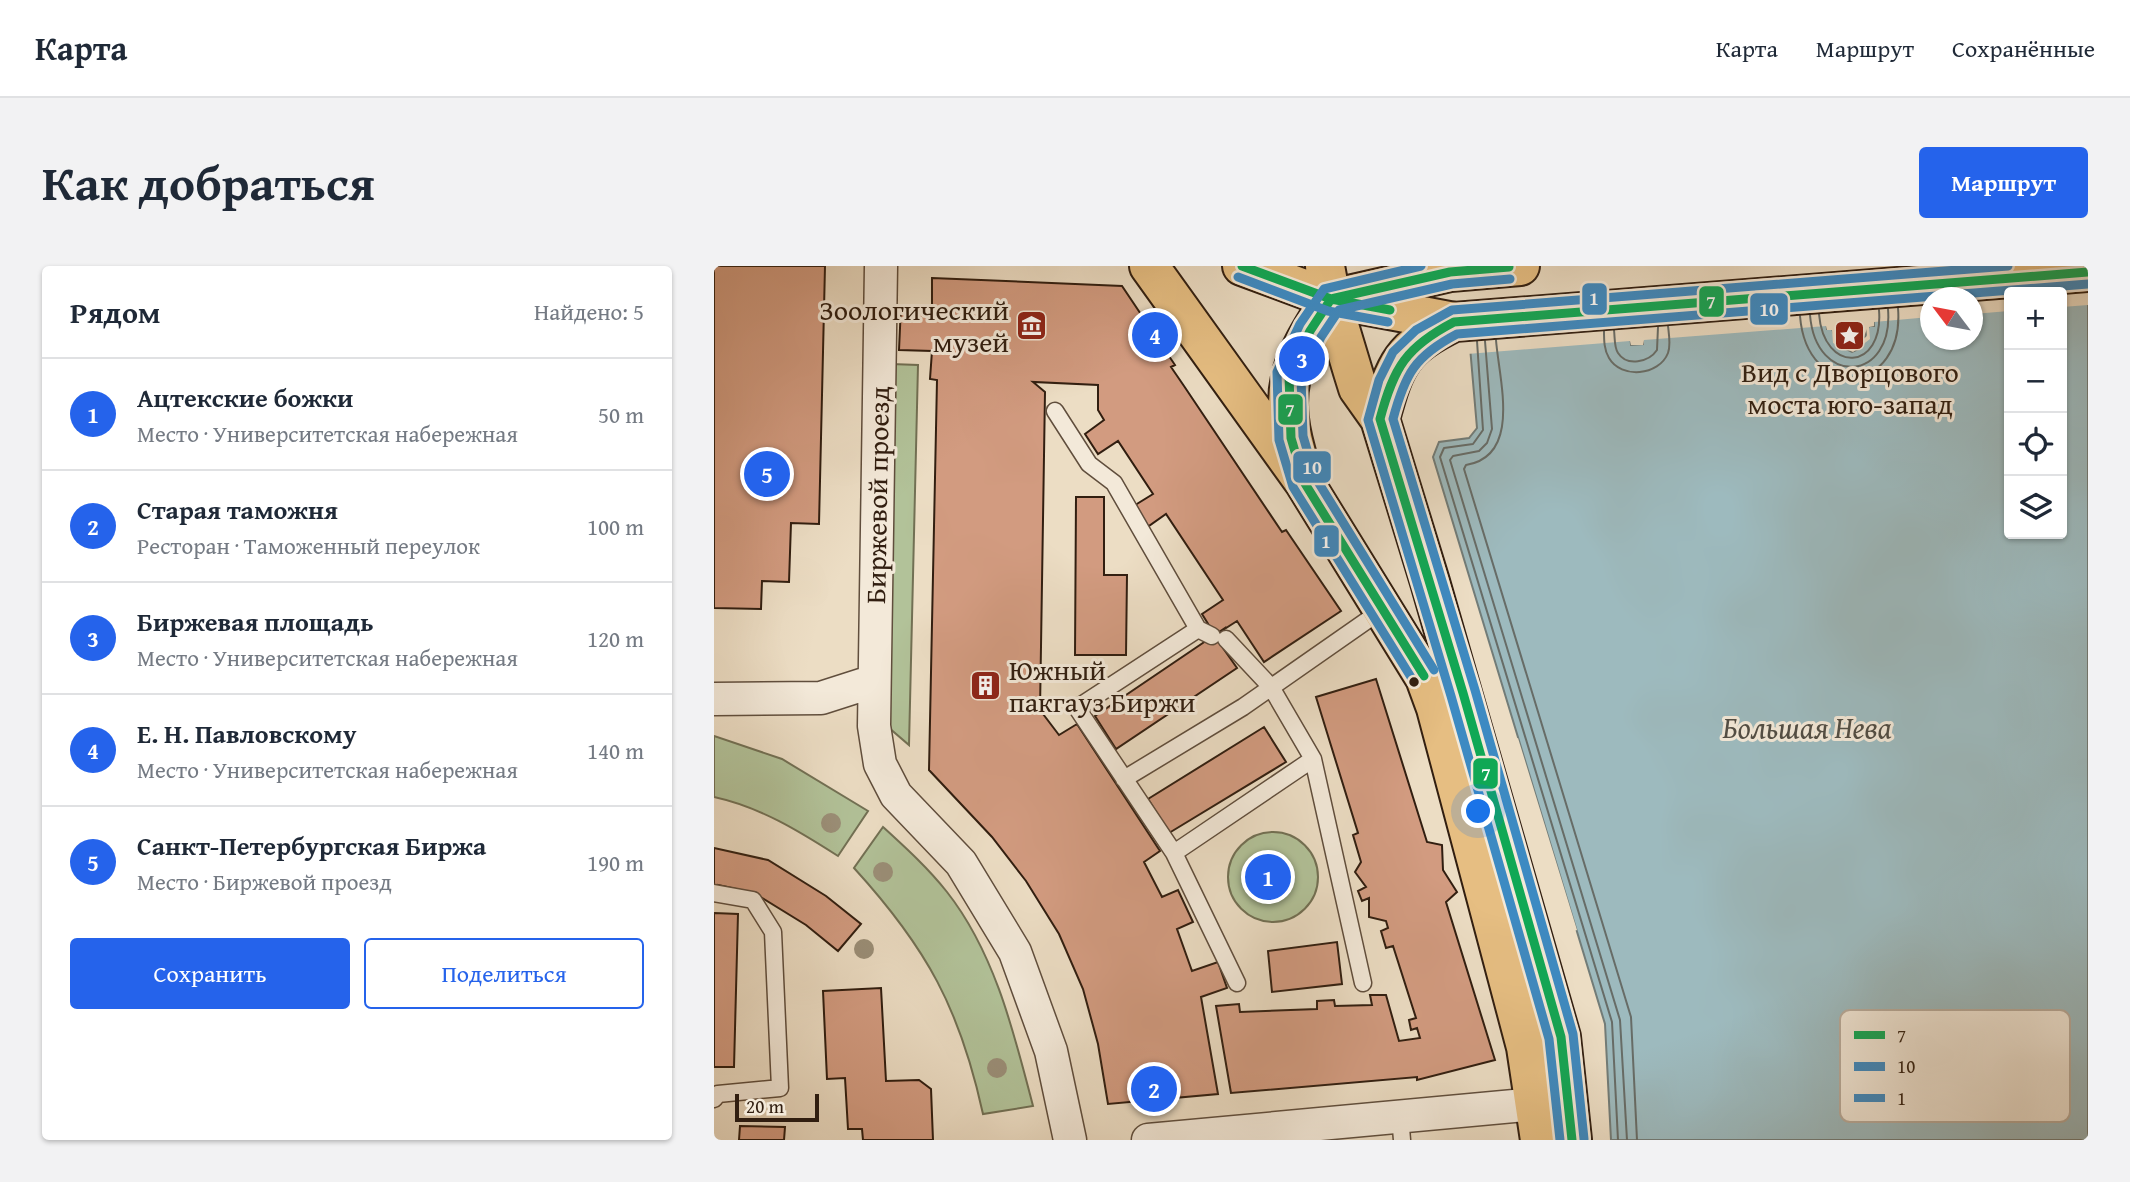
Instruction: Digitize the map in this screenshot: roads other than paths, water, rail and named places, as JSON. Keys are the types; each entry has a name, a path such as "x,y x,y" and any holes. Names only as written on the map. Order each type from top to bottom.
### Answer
{"main road":[{"path":"1149,266 1304,482 1425,678 1436,708 1526,1047 1548,1115 1573,1140"},
{"path":"1242,266 1328,282 1454,321 2088,272"},
{"path":"1328,282 1436,268 1520,266"},
{"path":"1304,482 1291,438 1289,375 1310,331 1328,282"},
{"path":"1328,282 1358,388 1380,419 1463,694 1560,1037 1548,1115"},
{"path":"1380,419 1391,379 1403,355 1425,336 1454,321"}],"street":[{"name":"Биржевой проезд","path":"881,266 874,681 874,726 880,764 897,795 961,863 1015,952 1051,1051 1070,1140"},
{"path":"714,699 821,698 874,681"},
{"path":"1147,1140 1401,1128 1548,1115"}],"lane":[{"path":"1055,411 1088,464 1114,483 1212,635 1271,687 1313,759 1363,983"},
{"path":"1124,779 1271,687 1384,608"},
{"path":"1212,635 1077,708 1174,853 1237,983"},
{"path":"1174,853 1313,759"},
{"path":"714,892 753,900 773,932 779,1088 718,1094 714,1099"}],"water":[{"name":"Большая Нева","path":"1463,266 1625,266 1631,345 1643,344 1637,266 1822,266 1827,329 1832,329 1838,345 1852,352 1861,348 1869,326 1874,326 1869,266 2088,266 2088,1140 1611,1140 1605,1024 1433,457 1439,442 1469,438 1477,428"}],"place":[{"name":"Зоологический музей","path":"1032,326"},
{"name":"Е. Н. Павловскому","path":"1155,335"},
{"name":"Вид с Дворцового моста юго-запад","path":"1850,335"},
{"name":"Биржевая площадь","path":"1302,359"},
{"name":"Санкт-Петербургская Биржа","path":"767,474"},
{"name":"Южный пакгауз Биржи","path":"986,686"},
{"name":"Ацтекские божки","path":"1268,877"},
{"name":"Старая таможня","path":"1154,1089"}]}
